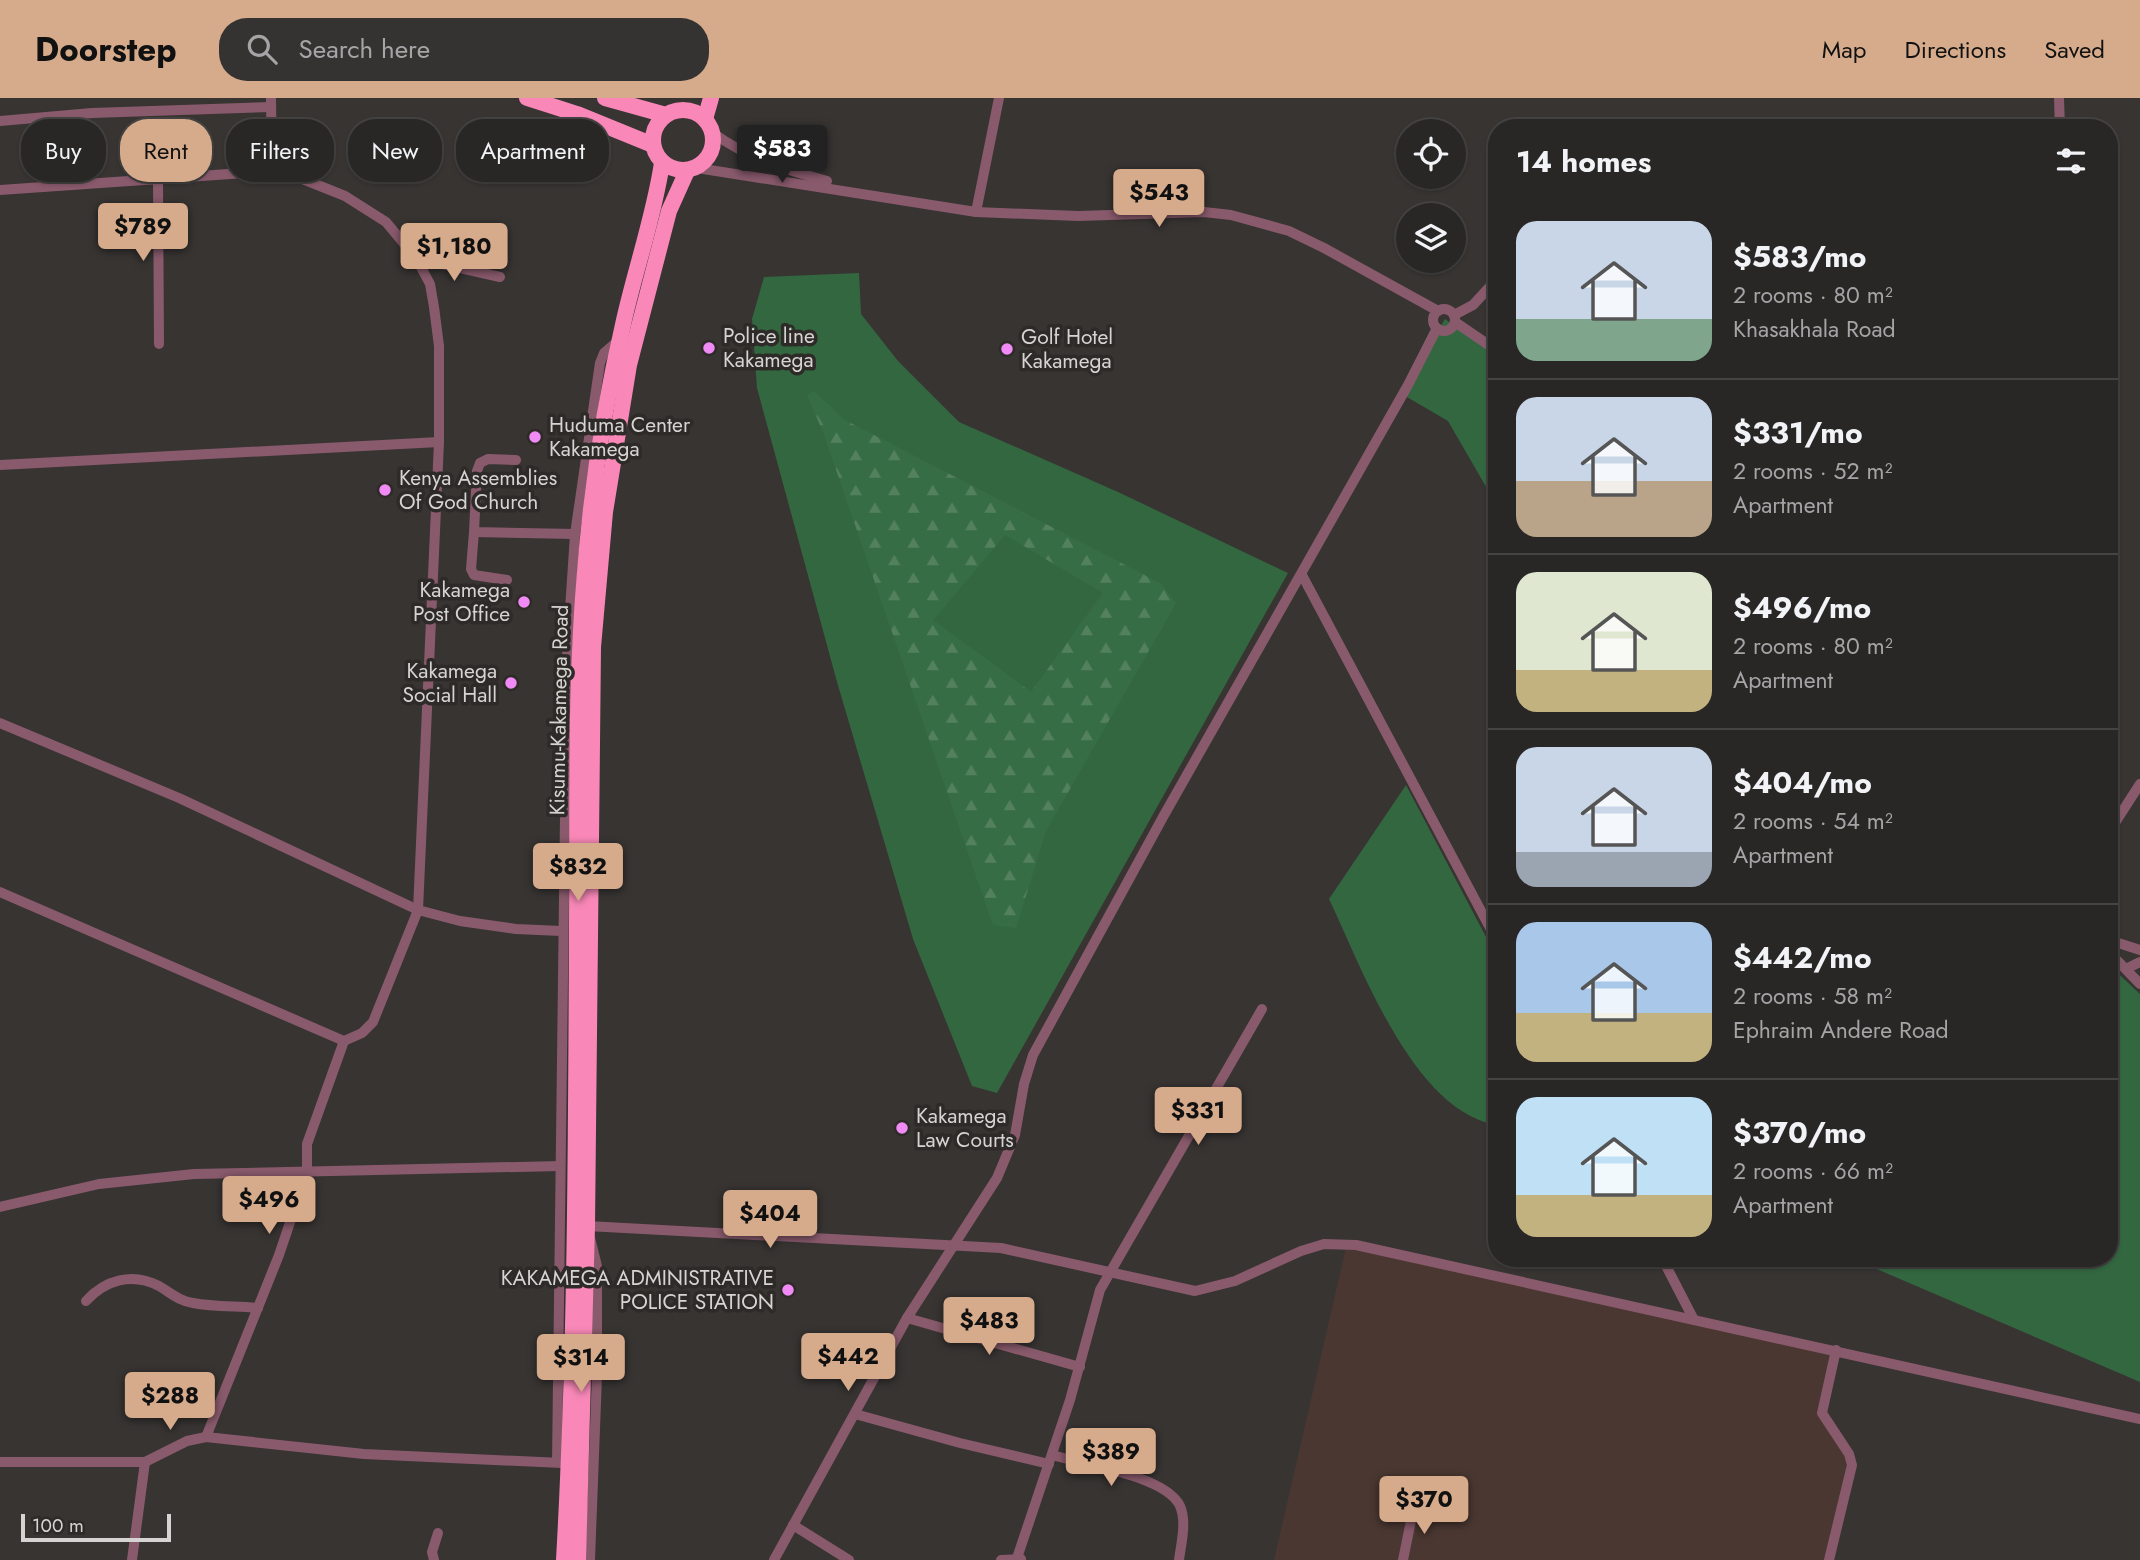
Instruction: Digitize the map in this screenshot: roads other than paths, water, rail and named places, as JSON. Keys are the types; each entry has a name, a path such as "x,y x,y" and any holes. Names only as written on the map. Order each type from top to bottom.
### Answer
{"highway":[{"path":"527,98 577,114 653,145"},
{"path":"577,114 583,98"},
{"path":"606,98 693,111 709,126"},
{"path":"676,108 655,128 653,145 662,163 678,170 692,169 711,153 710,98"},
{"name":"Kisumu-Kakamega Road","path":"564,1560 563,1463 575,1227 583,588 589,527 620,339 656,204 662,163"},
{"name":"Kisumu-Kakamega Road","path":"578,1560 587,1226 593,647 599,566 629,365 669,211 692,169"}],"street":[{"path":"976,212 999,98"},
{"path":"2059,98 2060,119"},
{"path":"0,121 271,102"},
{"path":"709,126 743,154 768,165 870,192"},
{"path":"692,169 870,192 976,212 1078,216 1203,212 1231,215 1289,232 1324,248 1438,312 1449,310 1454,318 1488,344"},
{"path":"0,190 140,182"},
{"path":"158,182 159,344"},
{"path":"206,1437 258,1308 307,1172 307,1144 344,1041 362,1033 373,1022 418,910 439,442 439,346 435,307 430,284 416,258 386,222 366,206 309,182"},
{"path":"416,258 500,276"},
{"path":"1438,312 1434,321 1437,328 1446,331 1454,318 1473,305 1488,289"},
{"path":"774,1560 907,1318 1008,1153 1033,1055 1163,817 1408,385 1437,328"},
{"path":"0,1462 145,1462 187,1441 206,1437 364,1454 563,1463 561,931 567,655 575,534 600,363 604,353 620,339"},
{"path":"0,465 439,442"},
{"path":"507,580 474,575 471,569 477,471 480,463 488,459 516,460"},
{"path":"474,532 575,534"},
{"path":"1302,575 1488,922"},
{"path":"0,723 179,798 418,910 460,922 561,931"},
{"path":"2118,818 2140,784"},
{"path":"563,855 578,830"},
{"path":"0,892 344,1041"},
{"path":"2118,943 2140,950"},
{"path":"2118,961 2140,984"},
{"path":"2126,969 2140,962"},
{"path":"1001,1560 1021,1559 1080,1367 1100,1290 1112,1273 1197,1117 1262,1009"},
{"path":"0,1207 120,1181 194,1174 560,1166"},
{"path":"590,1560 596,1403 597,1266 587,1226 954,1244 1032,1253 1177,1289 1212,1289 1301,1251 1335,1243 1386,1251 1693,1318 2140,1419"},
{"path":"1667,1267 1693,1318"},
{"path":"86,1301 100,1286 120,1279 146,1281 179,1300 194,1304 258,1308"},
{"path":"907,1318 1080,1367"},
{"path":"1829,1560 1852,1465 1849,1454 1822,1413 1836,1350"},
{"path":"855,1414 1148,1481 1169,1490 1181,1507 1183,1527 1179,1560"},
{"path":"132,1560 145,1462"},
{"path":"1403,1560 1414,1506"},
{"path":"793,1525 849,1560"},
{"path":"434,1560 432,1552 438,1533"}],"place":[{"name":"Police line Kakamega","path":"709,348"},
{"name":"Golf Hotel Kakamega","path":"1007,349"},
{"name":"Huduma Center Kakamega","path":"535,437"},
{"name":"Kenya Assemblies Of God Church","path":"385,490"},
{"name":"Kakamega Post Office","path":"524,602"},
{"name":"Kakamega Social Hall","path":"511,683"},
{"name":"Kakamega Law Courts","path":"902,1128"},
{"name":"KAKAMEGA ADMINISTRATIVE POLICE STATION","path":"788,1290"}]}
